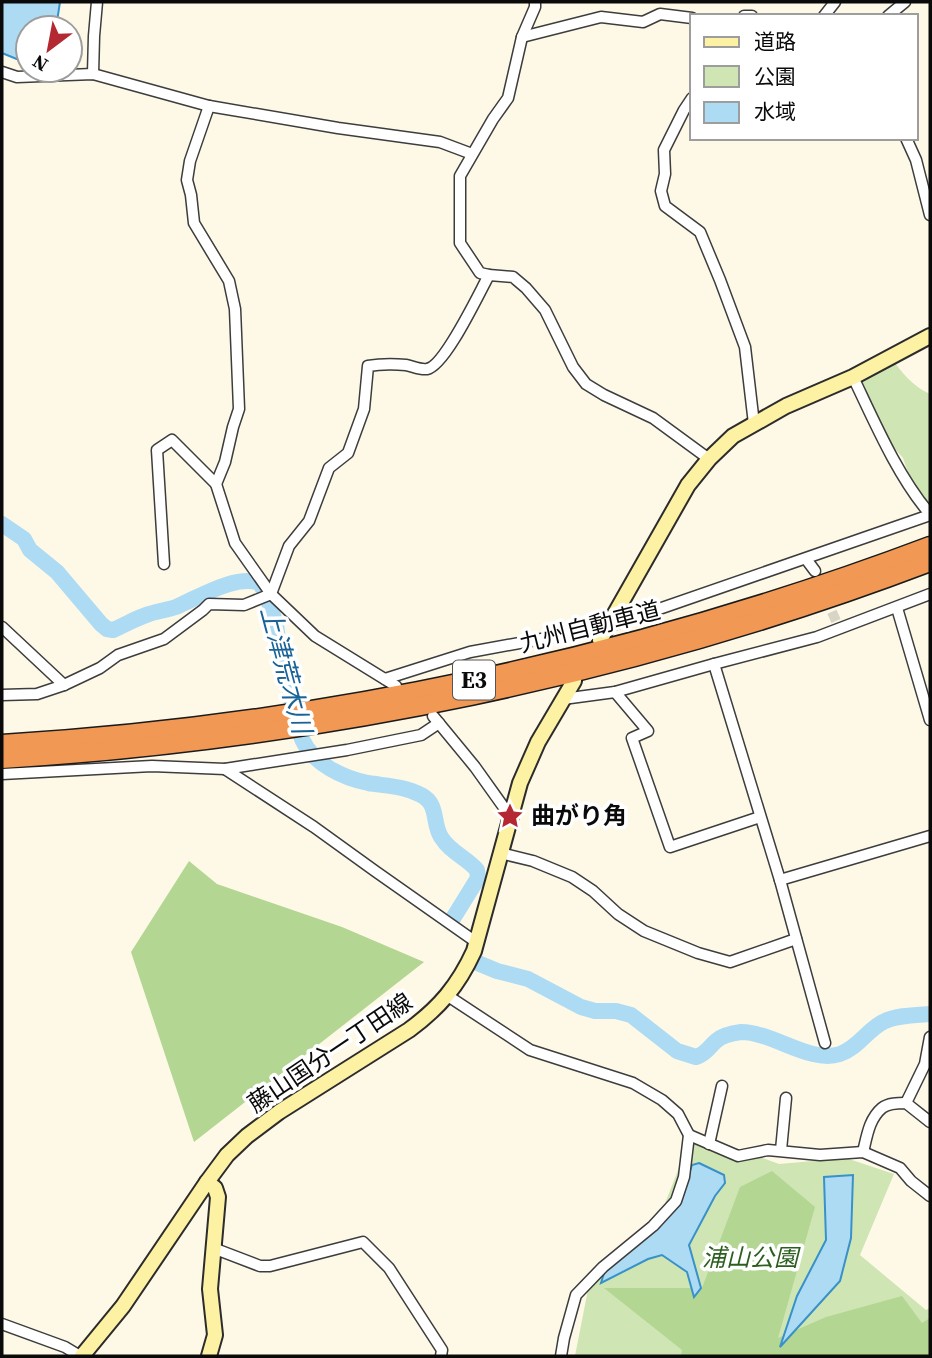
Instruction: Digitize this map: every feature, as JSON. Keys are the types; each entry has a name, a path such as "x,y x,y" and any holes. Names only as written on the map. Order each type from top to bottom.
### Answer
{"highway":[{"name":"九州自動車道","path":"2,744 186,728 262,718 455,684 557,662 713,620 930,546"},
{"name":"九州自動車道","path":"2,759 94,752 265,732 458,699 635,657 718,634 930,562"}],"main road":[{"path":"604,634 688,485 709,459 733,436 786,406 853,377 930,336"},
{"name":"藤山国分一丁田線","path":"81,1356 136,1288 207,1182 247,1136 279,1112 408,1030 428,1016 448,996 466,968 476,942 510,816 530,759 574,681"},
{"path":"207,1182 215,1188 218,1197 210,1289 215,1335 209,1356"}],"street":[{"path":"93,74 97,2"},
{"path":"534,2 535,6 522,37 508,97 460,176 460,243 480,273 513,277 526,288 545,310 573,367 586,384 653,418 709,459"},
{"path":"890,14 905,2"},
{"path":"522,37 601,16 643,22 660,13 690,18"},
{"path":"2,72 17,77 93,74 209,106 440,142 472,154"},
{"path":"690,101 664,150 665,174 662,191 665,206 701,232 720,280 745,347 754,424"},
{"path":"209,106 190,161 187,180 194,223 229,281 235,309 239,410 216,484"},
{"path":"907,140 916,160 930,215"},
{"path":"2,695 37,694 64,685 100,668 118,655 164,639 209,604 244,605 271,594 289,545 309,521 329,468 348,453 364,409 368,366 404,365 426,369 435,366 446,354 489,275"},
{"path":"385,679 470,652 604,634 930,515 917,499 879,431 853,377"},
{"path":"164,564 157,450 172,440 216,484 235,543 271,594 315,636 396,686"},
{"path":"806,559 815,572"},
{"path":"563,699 615,692 817,637 930,594"},
{"path":"897,608 930,720"},
{"path":"2,626 64,685"},
{"path":"713,664 780,880 825,1043"},
{"path":"615,692 648,731 632,738 670,847 760,817"},
{"path":"2,774 152,766 225,769 347,750 421,735 436,719 510,816"},
{"path":"225,769 314,827 476,942"},
{"path":"780,880 930,836"},
{"path":"500,853 533,861 572,877 644,931 698,953 730,962 796,939"},
{"path":"448,996 530,1050 632,1083 662,1100 678,1114 689,1135 684,1177 676,1201 653,1226 603,1267 576,1294 561,1356"},
{"path":"906,1102 925,1064 930,1037"},
{"path":"709,1143 722,1086"},
{"path":"781,1150 786,1098"},
{"path":"863,1152 869,1127 883,1107 906,1102 930,1122"},
{"path":"689,1135 738,1156 768,1150 820,1155 863,1152 900,1168 930,1196"},
{"path":"213,1248 260,1266 270,1266 363,1242 389,1268 442,1350 441,1356"},
{"path":"2,1324 65,1347 81,1356"}],"green space":[{"path":"890,357 913,383 930,394 930,514 917,499 903,458 879,431 853,377"},
{"path":"189,861 217,884 342,927 424,962 194,1142 131,952"},
{"name":"浦山公園","path":"693,1132 779,1164 846,1158 894,1174 860,1255 926,1310 930,1308 930,1356 575,1356 592,1269 662,1211"},
{"path":"772,1171 815,1207 778,1338 826,1317 902,1296 922,1323 930,1318 930,1356 681,1356 682,1350 604,1288 702,1288 740,1187"}],"water":[{"path":"2,2 60,2 58,14 14,14 14,58 2,53"},
{"path":"699,1163 724,1175 725,1183 715,1196 689,1245 701,1288 694,1297 687,1272 662,1255 648,1259 601,1283 605,1270 679,1202 692,1165"},
{"path":"853,1175 851,1238 840,1281 780,1347 797,1296 826,1240 824,1177"}],"waterway":[{"name":"上津荒木川","path":"2,524 24,539 30,550 57,572 107,629 113,630 144,616 176,607 229,584 250,581 260,583 276,624 279,648 302,739 313,756 349,778 408,790 427,799 433,809 441,837 477,870 478,878 452,920"},
{"name":"上津荒木川","path":"473,961 528,979 581,1007 631,1015 677,1051 696,1057 721,1037 741,1032 753,1033 816,1055 840,1054 852,1048 877,1025 888,1020 930,1014"}],"tunnel":[{"path":"826,598 839,628"}],"place":[{"name":"曲がり角","path":"510,816"}]}
